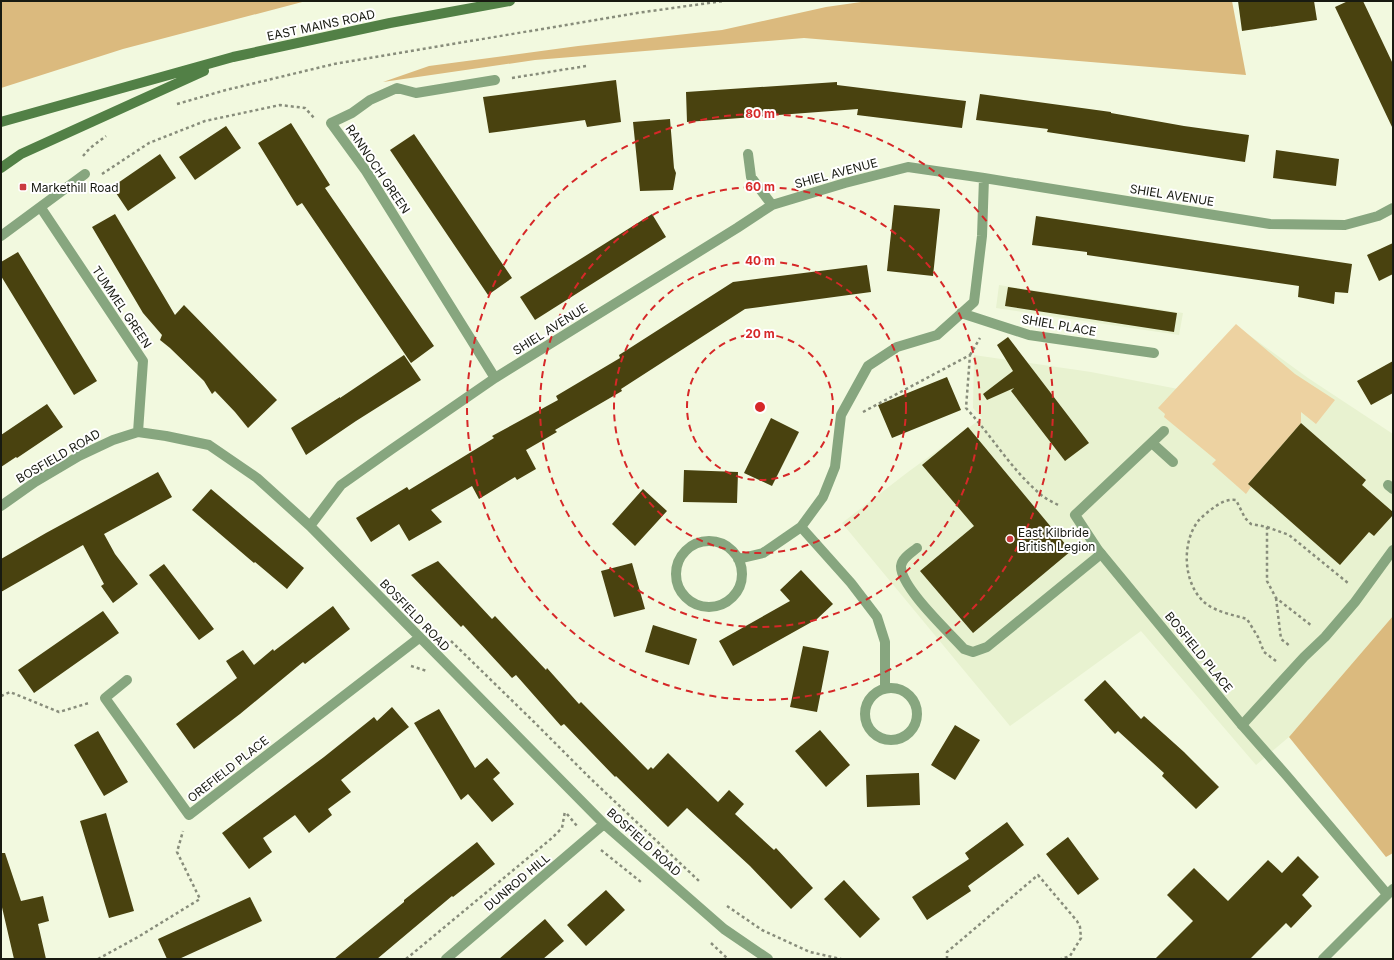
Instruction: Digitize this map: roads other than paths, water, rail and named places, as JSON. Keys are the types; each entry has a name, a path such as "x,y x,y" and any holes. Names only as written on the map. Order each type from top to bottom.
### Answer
{"main road":[{"name":"EAST MAINS ROAD","path":"1,122 233,58 390,23 510,1"},
{"name":"EAST MAINS ROAD","path":"1,168 21,154 233,58"}],"street":[{"name":"RANNOCH GREEN","path":"495,80 416,93 397,88 370,100 352,113 331,124 366,171 495,378"},
{"path":"748,154 751,177 772,205"},
{"name":"SHIEL AVENUE","path":"310,526 341,485 495,378 772,205 845,183 908,168 984,178 1270,224 1345,224 1378,216 1393,208"},
{"path":"1,236 41,208 85,174"},
{"path":"738,559 763,553 801,526 824,497 835,467 841,415 868,366 897,347 937,335 974,302 982,236 984,178"},
{"name":"TUMMEL GREEN","path":"41,208 143,362 138,432"},
{"name":"SHIEL PLACE","path":"961,313 1029,335 1154,353"},
{"path":"1164,431 1152,443 1173,462"},
{"name":"BOSFIELD ROAD","path":"1,506 35,482 79,456 113,440 138,432 209,445 257,478 310,526 604,824 724,929 768,959"},
{"name":"BOSFIELD PLACE","path":"1152,443 1076,515 1101,554 1242,725 1390,891"},
{"path":"801,526 851,583 878,617 885,642 885,689"},
{"path":"711,541 722,544 732,550 738,559 742,569 742,580 732,599 722,605 712,608 701,607 691,603 683,596 677,586 675,575 677,564 682,554 690,546 700,542 711,541"},
{"path":"916,548 903,560 901,566 904,577 911,591 964,649 973,652 987,647 1101,554"},
{"path":"1242,725 1304,657 1325,637 1361,593 1393,550"},
{"name":"OREFIELD PLACE","path":"127,680 105,698 189,815 419,638"},
{"path":"885,689 902,691 914,702 917,710 917,718 914,727 902,738 885,740 877,736 871,730 867,722 865,714 871,698 878,692 885,689"},
{"name":"DUNROD HILL","path":"446,959 604,824"},
{"path":"1323,959 1390,891"}],"place":[{"name":"Markethill Road","path":"23,187"},
{"name":"East Kilbride British Legion","path":"1010,539"}]}
